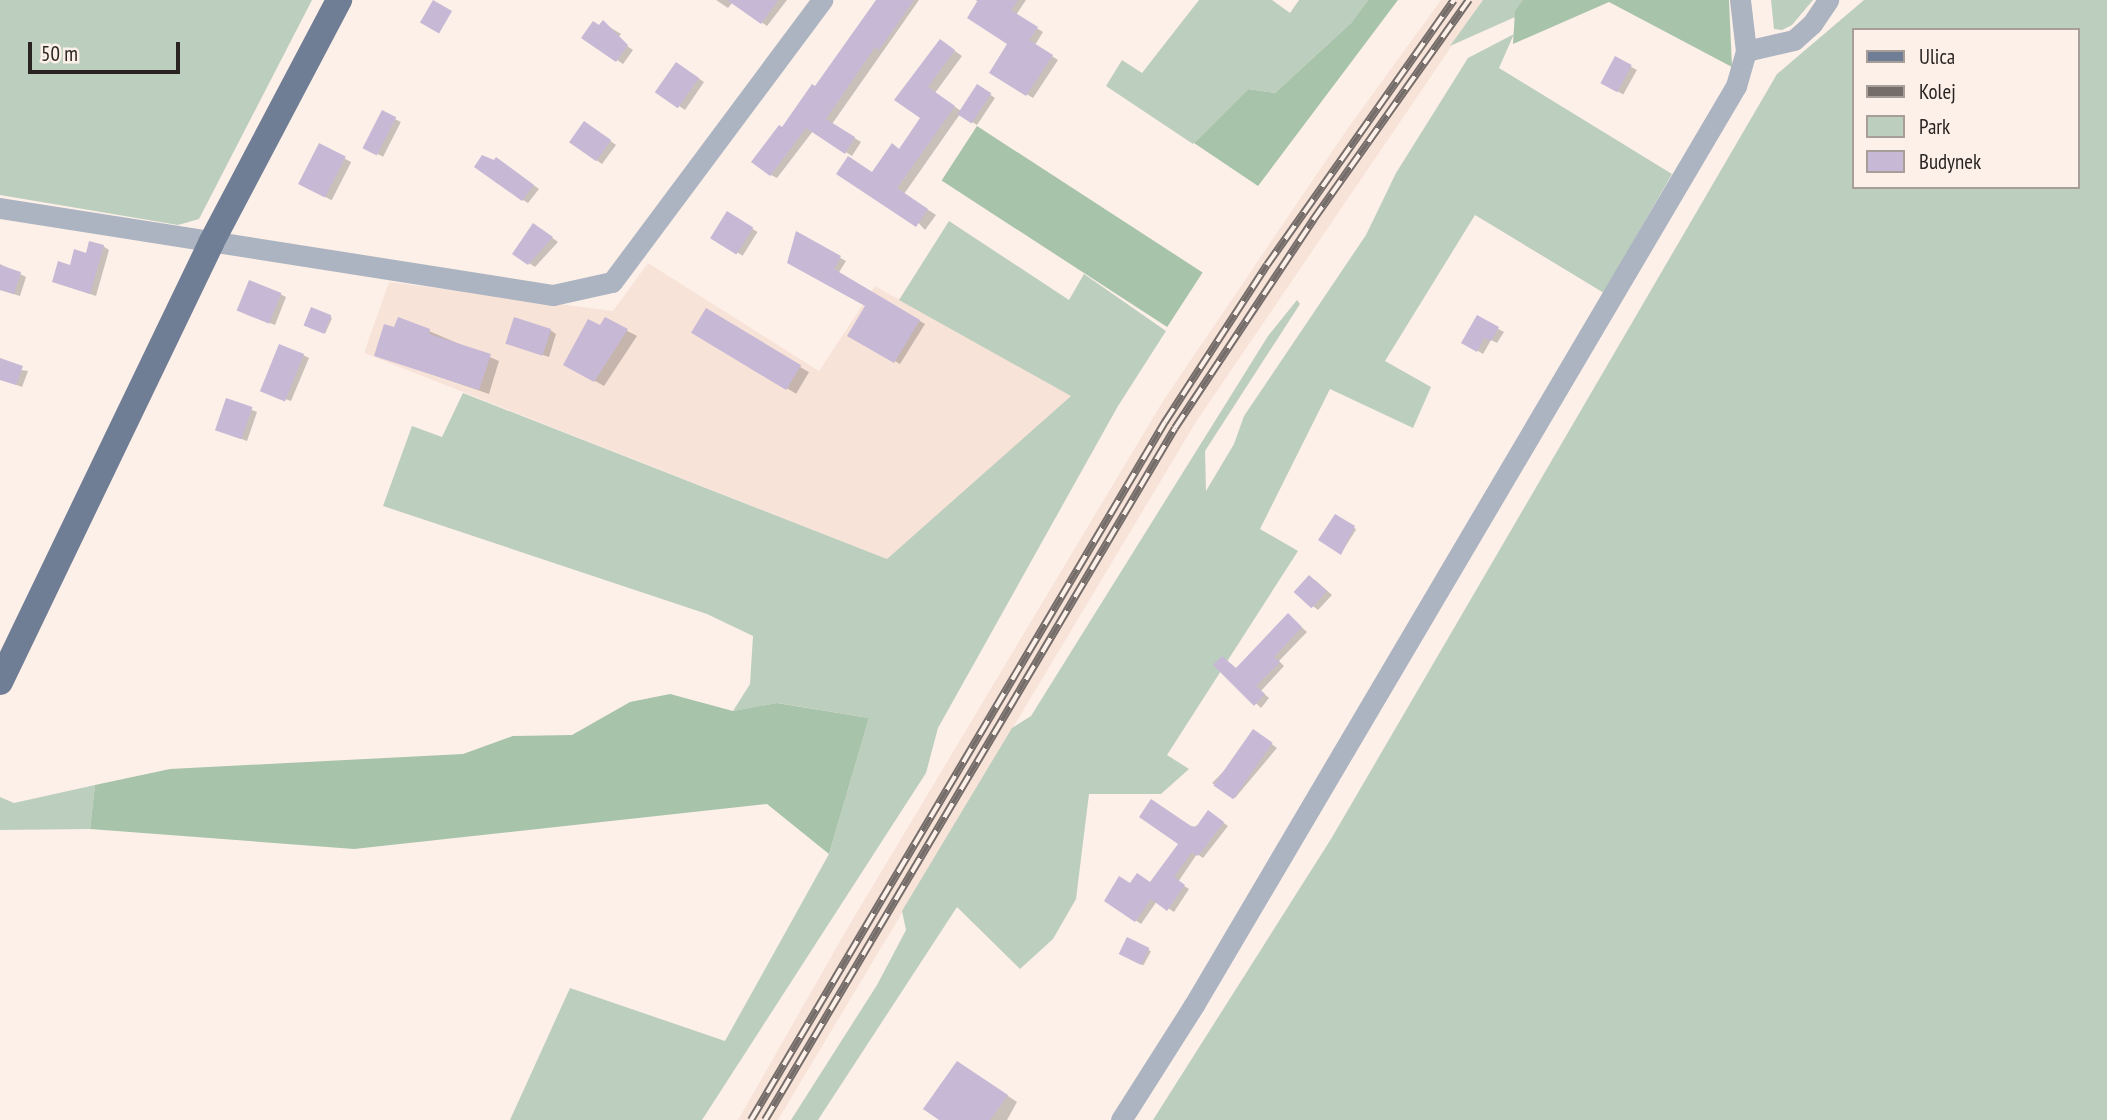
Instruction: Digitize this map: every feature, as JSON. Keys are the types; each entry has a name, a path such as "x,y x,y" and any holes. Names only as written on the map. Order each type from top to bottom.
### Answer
{"main road":[{"path":"0,682 211,243 339,0"}],"street":[{"path":"0,208 553,295 612,282 822,0"},
{"path":"1121,1120 1194,1005 1674,196 1736,86 1746,51 1740,0"},
{"path":"1746,51 1794,40 1812,24 1828,0"}],"shaded area":[{"path":"1441,0 1483,0 1196,422 778,1120 738,1120 847,929 1163,401 1348,128"},
{"path":"648,263 819,371 875,286 1072,396 887,559 364,353 389,282 613,311"}],"green space":[{"path":"0,0 312,0 199,219 178,225 0,195"},
{"path":"1199,0 1272,0 1290,13 1299,0 1368,0 1351,23 1275,93 1248,89 1193,144 1106,86 1122,60 1142,73"},
{"path":"1368,0 1398,0 1258,186 1194,143 1248,89 1275,93 1351,23"},
{"path":"1483,0 1523,0 1515,17 1450,46"},
{"path":"1523,0 1729,0 1732,67 1609,2 1513,44 1515,11"},
{"path":"1771,0 1813,0 1792,25 1782,30 1774,29"},
{"path":"1864,0 2107,0 2107,1120 1153,1120 1331,839 1777,74"},
{"path":"1514,34 1499,68 1672,174 1604,293 1475,215 1385,361 1431,387 1413,428 1330,389 1260,529 1298,551 1167,755 1189,769 1161,794 1089,794 1076,899 1053,939 1020,969 957,907 818,1120 791,1120 877,985 906,930 902,911 1012,728 1031,716 1268,336 1297,300 1300,304 1205,451 1206,491 1234,444 1244,416 1366,235 1396,173 1468,58"},
{"path":"977,126 1203,273 1167,327 942,181"},
{"path":"949,221 1069,300 1084,274 1166,331 1118,406 938,728 926,773 702,1120 510,1120 570,988 725,1041 829,854 869,718 778,703 733,711 750,684 753,636 707,614 383,506 412,426 442,437 463,393 887,559 1071,396 899,300"},
{"path":"670,694 733,711 777,703 869,718 829,854 767,804 354,849 90,829 95,785 170,769 463,754 513,736 572,735 630,702"},
{"path":"95,785 90,829 0,830 0,797 14,803"}],"building":[{"path":"433,0 452,11 439,34 420,23"},
{"path":"727,0 778,0 761,24"},
{"path":"876,0 914,0 879,50 875,47 826,119 855,137 845,154 806,128 770,176 751,162 779,125 782,127 812,84 815,86"},
{"path":"978,0 1018,0 1011,10 1038,27 1029,40 1053,55 1026,96 989,73 1007,44 967,18"},
{"path":"603,20 628,45 616,62 581,38 593,21 599,25"},
{"path":"940,39 955,50 928,87 955,106 897,188 928,209 916,227 836,174 848,156 872,172 892,143 899,149 920,118 894,100"},
{"path":"1615,56 1632,65 1617,92 1600,83"},
{"path":"676,62 699,78 678,108 655,92"},
{"path":"977,84 991,93 972,123 957,114"},
{"path":"382,110 396,117 377,156 362,148"},
{"path":"584,121 611,140 596,161 569,142"},
{"path":"319,143 346,157 325,198 298,184"},
{"path":"482,155 494,160 496,157 534,185 522,201 474,167"},
{"path":"727,211 753,227 736,255 710,238"},
{"path":"533,223 553,237 528,265 512,254"},
{"path":"796,231 841,256 834,269 920,320 894,363 847,336 865,306 787,263"},
{"path":"89,241 104,245 90,294 52,282 58,261 70,265 74,249 86,253"},
{"path":"0,265 21,272 14,294 0,290"},
{"path":"249,280 281,293 269,324 237,311"},
{"path":"311,307 331,315 324,334 304,326"},
{"path":"706,308 801,365 786,390 691,333"},
{"path":"1477,315 1499,327 1491,341 1484,338 1477,352 1461,343"},
{"path":"398,317 430,329 429,334 491,354 479,390 374,356 384,324 394,327"},
{"path":"514,317 551,329 542,356 505,344"},
{"path":"605,317 628,329 594,382 563,365 588,319 600,325"},
{"path":"279,344 304,354 285,401 260,391"},
{"path":"0,358 23,366 16,385 0,380"},
{"path":"226,398 252,407 241,439 215,430"},
{"path":"1335,514 1355,526 1341,555 1318,540"},
{"path":"1309,575 1327,591 1311,608 1294,592"},
{"path":"1288,613 1302,627 1274,657 1280,662 1256,686 1265,694 1254,706 1213,665 1222,656 1236,668"},
{"path":"1253,729 1273,743 1233,799 1213,786"},
{"path":"1151,799 1191,826 1196,827 1208,810 1224,822 1197,856 1192,852 1174,877 1185,885 1167,911 1151,899 1135,922 1104,901 1119,876 1130,883 1137,873 1150,882 1178,844 1139,817"},
{"path":"1127,937 1149,948 1141,965 1119,954"},
{"path":"957,1061 1008,1095 990,1120 939,1120 923,1109"}],"railway":[{"path":"751,1120 1165,422 1267,265 1454,0"},
{"path":"765,1120 1175,428 1313,220 1469,0"}]}
